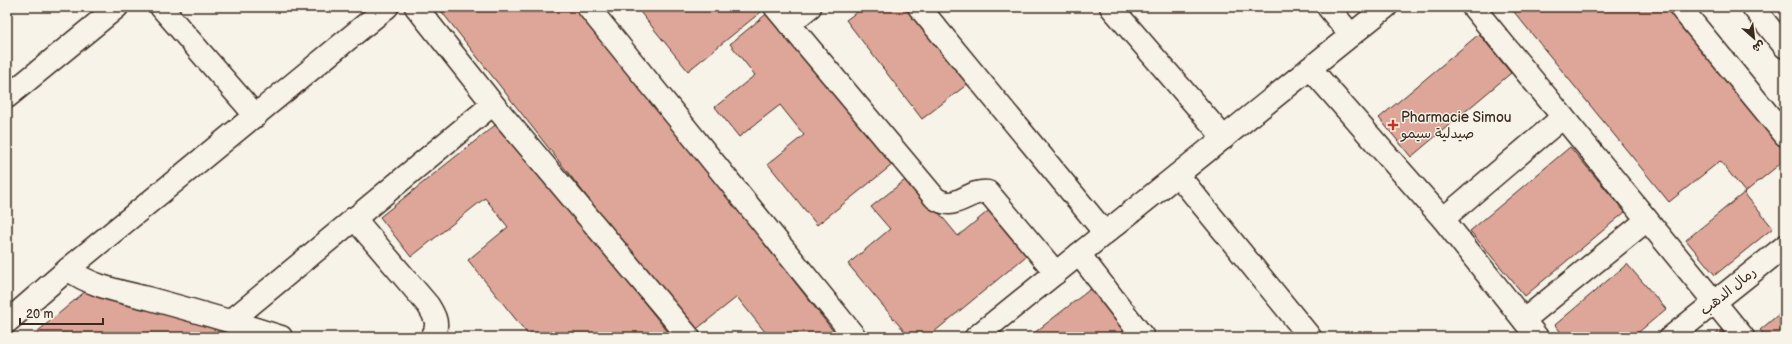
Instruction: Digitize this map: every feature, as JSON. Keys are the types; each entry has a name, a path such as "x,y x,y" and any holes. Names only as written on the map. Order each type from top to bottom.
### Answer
{"street":[{"path":"7,97 117,7"},
{"path":"162,7 256,116"},
{"path":"7,322 387,7"},
{"path":"416,7 493,104 689,337"},
{"path":"588,7 855,337"},
{"path":"775,7 935,198 941,203 948,204 981,192 988,192 1056,273"},
{"path":"789,24 810,7"},
{"path":"919,7 1105,233"},
{"path":"1111,7 1224,138"},
{"path":"1328,7 1351,36"},
{"path":"976,337 1386,7"},
{"path":"1473,7 1743,337"},
{"path":"1680,7 1785,135"},
{"path":"1753,7 1785,47"},
{"path":"1310,68 1443,219 1531,328 1647,220"},
{"path":"231,321 493,104"},
{"path":"1443,219 1563,118"},
{"path":"1178,175 1310,337"},
{"path":"354,218 428,305 436,319 436,332 432,337"},
{"name":"رمال الدهب","path":"1671,337 1785,246"},
{"path":"1079,254 1142,337"},
{"path":"68,270 86,280 231,321 281,337"}],"building":[{"path":"438,7 579,7 838,337 758,337 765,332 737,297 693,332"},
{"path":"636,7 759,7 762,11 688,71"},
{"path":"864,7 911,7 969,83 922,119 846,20"},
{"path":"1510,7 1671,7 1785,147 1785,160 1744,193 1773,228 1715,275 1686,240 1745,192 1720,161 1669,202"},
{"path":"770,11 892,165 817,225 768,164 804,135 780,105 739,137 715,107 755,75 730,44"},
{"path":"1479,34 1511,73 1411,157 1379,118"},
{"path":"499,122 672,337 530,337 468,260 508,227 485,198 411,257 380,217"},
{"path":"1570,147 1625,212 1525,296 1470,231"},
{"path":"909,177 958,236 993,207 1031,252 928,337 909,337 848,264 890,229 871,207"},
{"path":"1627,264 1666,309 1633,337 1565,337 1555,325"},
{"path":"1093,287 1131,337 1029,337"},
{"path":"88,289 240,337 31,337"},
{"path":"1785,309 1785,337 1766,337 1760,330"},
{"path":"1721,330 1727,337 1713,337"}],"place":[{"name":"Pharmacie Simou صيدلية سيمو","path":"1393,125"}]}
